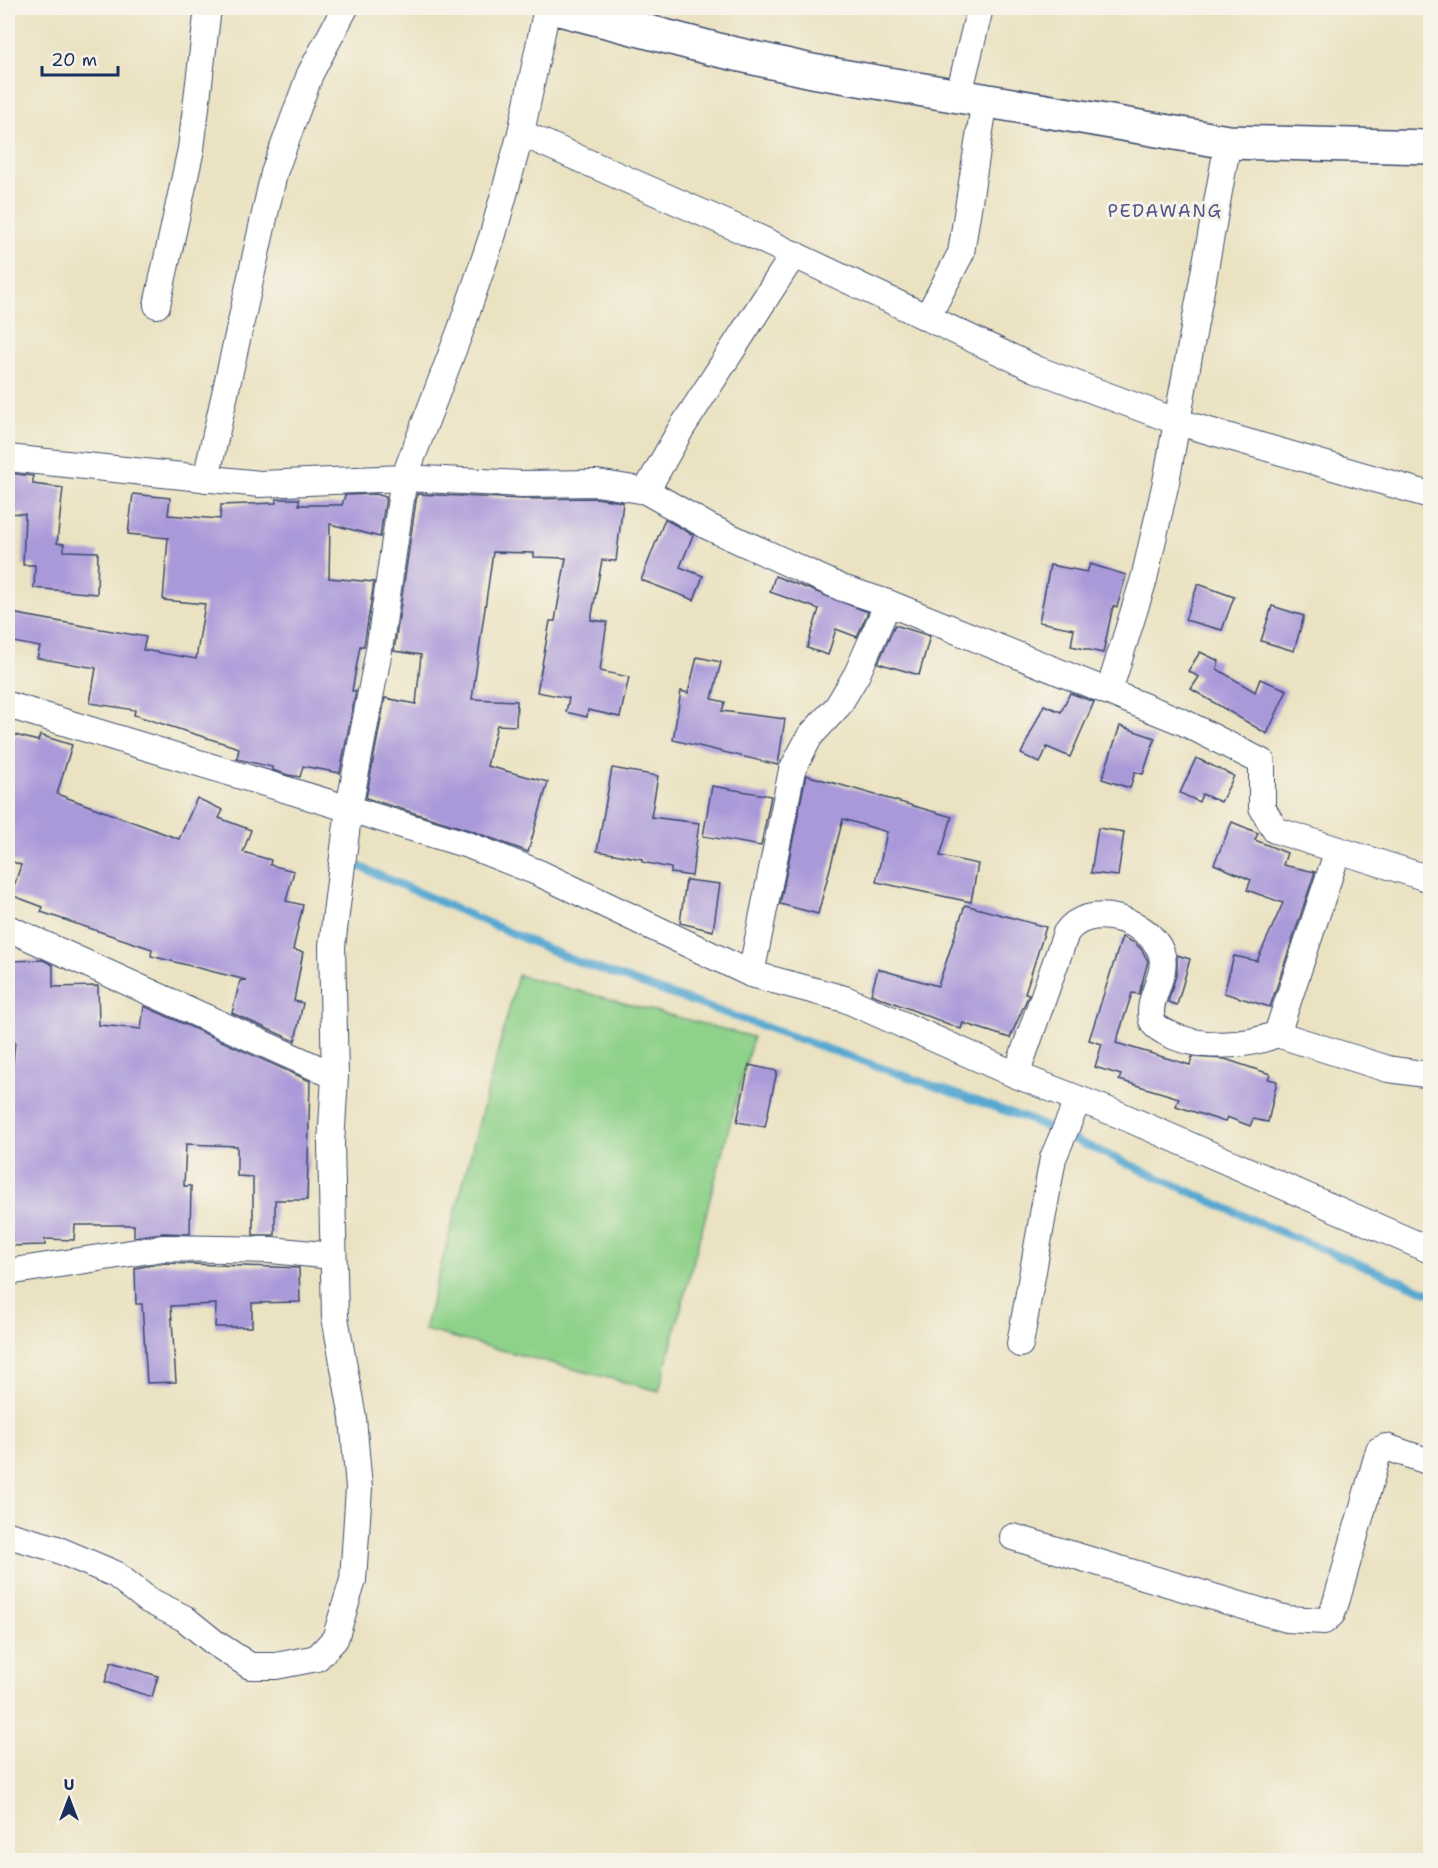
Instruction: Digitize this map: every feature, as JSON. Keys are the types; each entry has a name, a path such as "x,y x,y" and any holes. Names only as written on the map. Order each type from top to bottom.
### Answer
{"street":[{"path":"157,305 191,149 199,99 208,8"},
{"path":"206,479 274,173 310,74 345,8"},
{"path":"8,1535 54,1548 115,1574 148,1600 184,1618 215,1643 250,1666 276,1666 317,1658 335,1639 353,1580 358,1488 353,1418 335,1317 331,1144 335,1077 332,946 349,808 379,650 404,478 461,329 493,234 521,133 547,8"},
{"path":"556,8 718,50 812,71 972,96 1228,142 1431,147"},
{"path":"927,318 961,253 980,8"},
{"path":"521,133 794,254 1036,369 1178,422 1431,495"},
{"path":"1109,691 1144,579 1178,422 1228,142"},
{"path":"646,491 681,429 794,254"},
{"path":"8,458 260,484 404,478 522,484 597,483 646,491 729,537 842,588 888,603 1182,722 1262,762 1262,807 1275,830 1431,879"},
{"path":"751,974 792,770 810,736 838,706 857,674 888,603"},
{"path":"8,705 468,845 539,873 751,974 845,999 1016,1075 1074,1109 1120,1115 1431,1250"},
{"path":"1277,1034 1338,850"},
{"path":"1016,1075 1066,933 1079,919 1097,917 1121,920 1142,928 1155,942 1162,953 1162,965 1152,1023 1177,1039 1227,1045 1257,1041 1277,1034 1388,1069 1431,1075"},
{"path":"8,928 335,1077"},
{"path":"1020,1344 1056,1148 1074,1109"},
{"path":"8,1272 163,1248 271,1250 333,1256"},
{"path":"1013,1538 1287,1619 1323,1621 1332,1614 1337,1599 1379,1450 1386,1447 1431,1462"}],"green space":[{"path":"518,975 753,1037 659,1391 424,1330"}],"building":[{"path":"8,473 33,476 33,484 63,488 57,543 64,544 64,551 98,552 97,594 34,588 35,565 23,565 25,514 8,513"},
{"path":"133,494 170,498 168,515 220,519 221,505 276,503 276,499 299,499 299,505 342,505 345,495 376,494 386,497 380,537 330,524 329,578 374,582 364,646 360,646 352,691 356,691 340,773 303,766 300,777 288,775 272,770 272,767 237,759 239,748 134,715 135,710 90,703 96,668 37,658 40,647 8,641 11,613 146,637 143,650 196,659 205,604 163,600 168,538 128,534"},
{"path":"417,494 521,499 596,498 623,502 616,561 602,560 591,620 607,622 600,671 629,677 620,717 588,710 587,717 566,712 569,698 537,692 550,621 555,621 566,558 534,557 534,553 493,552 472,699 517,701 516,726 497,725 487,766 548,782 528,852 472,831 366,798 385,698 416,704 421,655 394,651"},
{"path":"665,519 693,535 680,567 703,576 694,600 641,580"},
{"path":"1090,564 1126,575 1117,607 1113,606 1103,653 1071,646 1074,629 1039,622 1050,565 1087,572"},
{"path":"775,576 868,612 857,637 836,629 828,655 807,648 819,609 770,592"},
{"path":"1198,584 1234,597 1222,630 1185,620"},
{"path":"1272,606 1304,616 1294,651 1261,641"},
{"path":"895,625 930,636 919,675 878,663"},
{"path":"1200,652 1219,661 1217,669 1255,692 1260,679 1287,690 1267,734 1191,689 1199,677 1188,671"},
{"path":"697,657 721,662 712,699 725,702 722,711 785,719 778,765 673,740 681,691 688,693"},
{"path":"1070,693 1094,702 1070,757 1047,747 1040,763 1021,754 1044,705 1061,712"},
{"path":"1120,726 1155,738 1143,774 1135,772 1130,788 1102,779"},
{"path":"8,733 38,741 40,735 72,745 57,794 179,839 197,798 223,810 219,818 251,830 243,852 271,860 270,865 294,871 286,901 303,905 293,950 303,952 294,1001 303,1003 295,1041 232,1013 240,981 246,980 151,956 152,949 41,912 43,907 11,895 21,865 8,860"},
{"path":"1196,758 1234,776 1221,802 1202,794 1199,802 1180,793"},
{"path":"612,768 658,776 651,817 699,823 692,876 671,873 671,868 642,862 642,859 597,851"},
{"path":"806,775 952,817 940,856 978,864 971,902 876,882 887,832 843,819 818,914 780,904"},
{"path":"712,786 771,796 761,846 703,836"},
{"path":"1232,822 1258,833 1255,840 1287,853 1283,865 1315,872 1270,1007 1224,993 1234,956 1257,961 1283,903 1247,890 1251,880 1214,864"},
{"path":"1098,828 1124,832 1118,876 1091,873"},
{"path":"686,880 720,884 713,931 680,923"},
{"path":"965,905 1046,927 1025,993 1029,994 1010,1038 963,1023 961,1029 871,994 878,969 938,986"},
{"path":"1122,937 1135,943 1148,961 1139,994 1132,993 1116,1043 1190,1065 1192,1057 1225,1059 1270,1074 1268,1079 1277,1081 1268,1122 1253,1119 1250,1126 1227,1117 1225,1122 1176,1106 1179,1098 1119,1080 1121,1075 1095,1067 1102,1044 1089,1040"},
{"path":"1177,955 1190,959 1177,1005 1168,1002 1177,972"},
{"path":"43,960 53,965 53,987 98,986 99,1025 141,1029 144,1006 310,1081 307,1200 275,1200 275,1235 253,1235 253,1177 237,1176 237,1146 186,1144 184,1186 191,1186 190,1234 163,1233 134,1237 134,1225 75,1225 74,1240 45,1239 45,1245 8,1246 8,1121 15,1041 8,1041 8,961"},
{"path":"749,1065 777,1071 765,1127 737,1122"},
{"path":"164,1263 299,1268 300,1302 252,1303 252,1327 215,1327 216,1304 171,1306 176,1382 147,1383 142,1304 136,1304 135,1268"},
{"path":"111,1662 158,1676 152,1697 105,1682"}],"waterway":[{"path":"358,866 573,960 1028,1119 1271,1228 1430,1293"}],"district":[{"name":"PEDAWANG","path":"1165,211"}]}
